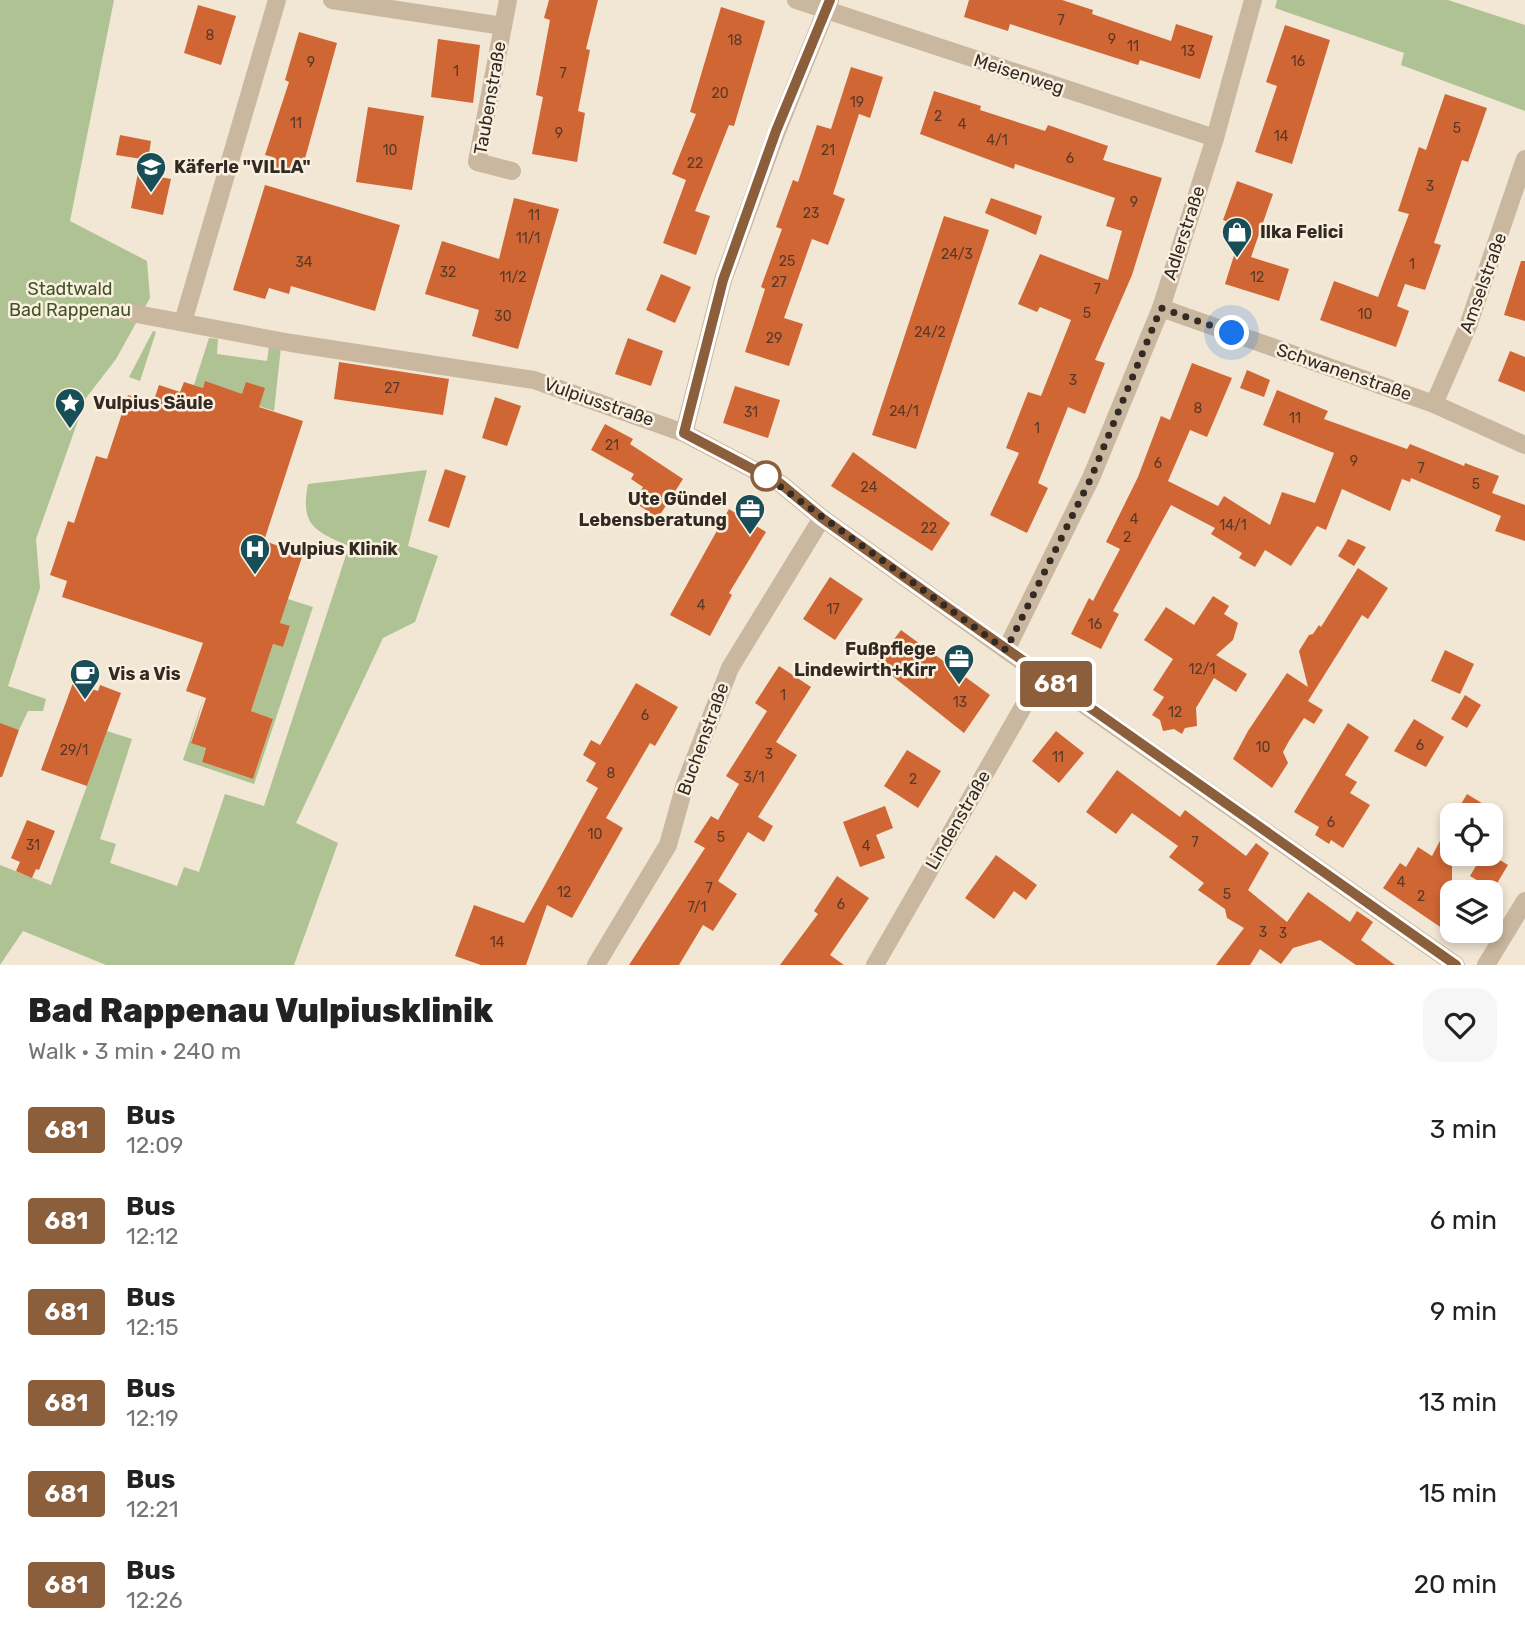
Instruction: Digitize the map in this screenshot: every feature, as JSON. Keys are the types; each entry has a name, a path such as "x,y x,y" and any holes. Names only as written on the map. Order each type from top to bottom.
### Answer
{"street":[{"path":"183,322 276,0"},
{"path":"332,0 503,26"},
{"name":"Taubenstraße","path":"508,0 477,162 512,171"},
{"name":"Meisenweg","path":"796,0 827,6 1214,138"},
{"name":"Adlerstraße","path":"1006,650 1091,478 1161,308 1214,138 1253,0"},
{"path":"684,433 723,280 827,6"},
{"name":"Amselstraße","path":"1434,404 1468,326 1525,159"},
{"name":"Schwanenstraße","path":"1161,308 1434,404 1525,445"},
{"name":"Vulpiusstraße","path":"126,312 291,343 534,380 684,433 781,484 822,518 1006,650 1456,965"},
{"name":"Buchenstraße","path":"596,965 668,845 685,783 730,668 822,518"},
{"name":"Lindenstraße","path":"875,965 1042,674"},
{"path":"1486,965 1525,901"}],"green space":[{"name":"Stadtwald Bad Rappenau","path":"0,0 114,0 70,221 147,261 150,298 116,359 86,398 36,539 40,588 8,686 46,699 43,711 28,711 19,730 1,724 0,726"},
{"path":"1277,0 1448,0 1525,25 1525,111 1401,65 1404,53 1275,8"},
{"path":"153,331 156,332 140,381 129,377"},
{"path":"209,338 218,339 217,354 267,361 269,346 281,347 274,411 240,400 205,382 203,388 194,385"},
{"path":"427,470 408,546 438,556 415,622 383,638 296,823 338,843 294,965 106,965 23,931 0,965 0,865 51,885 107,731 132,739 100,839 116,844 110,863 177,886 184,867 199,872 225,794 264,806 349,546 319,531 308,518 308,484"},
{"path":"288,599 313,607 254,784 183,760 204,697 191,742 206,748 202,762 253,779 273,719 251,711 273,644 283,647 290,627 280,623"}],"building":[{"path":"549,0 598,0 586,49 590,50 578,111 585,113 577,162 532,154 543,97 536,95 550,20 544,18"},
{"path":"969,0 1062,0 1093,10 1092,14 1171,41 1176,24 1213,36 1200,79 1140,60 1138,65 1010,24 1008,31 964,17"},
{"path":"198,5 236,16 221,65 184,53"},
{"path":"721,7 765,21 734,126 729,125 695,211 710,216 696,255 663,243 686,180 672,174 696,114 690,112"},
{"path":"1285,25 1330,40 1292,164 1255,152 1277,86 1266,82"},
{"path":"299,32 337,43 301,173 270,168 273,157 265,155 289,82 285,80"},
{"path":"438,39 480,45 473,103 431,97"},
{"path":"851,67 883,77 870,118 859,114 833,194 845,199 828,245 812,239 784,318 803,324 789,366 745,352 765,289 761,287 782,229 776,227 793,180 798,182 817,125 831,129"},
{"path":"934,91 981,106 980,110 1045,131 1048,125 1108,146 1103,160 1162,178 1132,275 1095,360 1105,363 1085,414 1068,407 1038,483 1048,488 1027,533 990,515 1019,453 1006,448 1028,392 1041,396 1071,320 1040,307 1037,312 1018,304 1040,254 1108,280 1122,231 1106,226 1115,198 1015,164 1014,169 920,134"},
{"path":"1445,94 1487,108 1468,162 1462,160 1434,243 1441,245 1425,290 1405,284 1397,306 1409,311 1396,347 1320,320 1334,281 1378,297 1409,214 1398,211 1419,147 1426,150"},
{"path":"368,107 424,116 412,190 356,182"},
{"path":"120,135 151,141 148,160 116,155"},
{"name":"Käferle \"VILLA\"","path":"138,173 171,179 163,215 131,208"},
{"path":"1237,181 1273,194 1251,257 1289,269 1279,301 1225,284 1243,227 1223,220"},
{"path":"265,185 400,225 375,311 291,286 289,294 269,288 265,299 233,290"},
{"path":"514,198 559,209 518,349 472,336 479,310 425,294 442,241 499,259"},
{"path":"991,198 1042,216 1036,235 985,213"},
{"path":"944,216 989,230 916,449 872,435"},
{"path":"1521,261 1525,261 1525,321 1504,315"},
{"path":"661,274 691,287 675,323 646,310"},
{"path":"628,338 663,351 651,386 615,374"},
{"path":"1510,351 1525,357 1525,392 1498,381"},
{"path":"339,362 449,379 443,415 334,399"},
{"path":"1192,363 1232,378 1207,437 1190,430 1168,481 1218,506 1224,496 1270,525 1282,492 1315,503 1334,453 1263,425 1277,390 1328,411 1324,419 1407,449 1410,444 1464,466 1465,463 1499,476 1492,493 1525,505 1525,541 1495,531 1501,516 1411,478 1410,482 1402,479 1390,511 1342,489 1326,530 1317,526 1291,566 1265,550 1255,567 1239,558 1242,553 1211,534 1215,528 1171,505 1113,611 1119,614 1101,649 1071,634 1089,598 1093,601 1120,549 1106,542 1138,477 1161,416 1170,420"},
{"path":"1247,370 1270,380 1264,397 1240,388"},
{"name":"Vulpius Klinik","path":"205,381 242,394 246,382 265,388 259,407 303,421 264,541 303,554 280,623 290,626 283,647 273,644 251,711 273,719 253,779 202,762 206,748 191,743 206,698 186,691 203,643 62,597 67,581 50,575 68,521 74,523 96,456 107,459 128,395 153,403 159,385 180,392 184,382 203,388"},
{"path":"735,386 780,400 768,438 723,423"},
{"path":"495,397 521,406 507,446 482,438"},
{"path":"605,424 633,439 630,444 683,479 658,518 634,502 643,487 631,479 634,474 591,450"},
{"path":"853,452 950,523 932,551 831,486"},
{"path":"445,469 466,476 449,528 428,521"},
{"path":"729,509 766,532 729,593 732,595 710,636 670,615"},
{"path":"1348,539 1366,547 1354,566 1338,556"},
{"path":"1358,568 1388,588 1368,619 1362,615 1308,701 1323,710 1314,724 1304,718 1283,752 1288,763 1272,788 1233,759 1248,731 1287,673 1308,687 1299,651 1309,635 1313,634 1319,625 1321,627"},
{"path":"830,577 863,599 835,640 803,619"},
{"path":"1213,596 1229,606 1224,614 1238,623 1233,640 1216,655 1247,674 1236,692 1214,678 1196,708 1197,726 1185,728 1182,734 1174,729 1163,731 1160,720 1152,715 1164,697 1153,690 1173,659 1144,640 1166,607 1194,625"},
{"path":"901,630 990,695 964,733 876,663"},
{"path":"1445,650 1474,664 1460,694 1431,681"},
{"path":"779,666 811,687 776,742 797,755 758,817 773,826 764,842 748,832 718,881 737,894 713,931 703,925 679,965 629,965 705,848 694,842 711,816 718,820 739,784 726,776 767,711 755,703"},
{"path":"73,683 98,691 100,685 121,693 87,786 41,770"},
{"path":"636,683 678,707 655,746 650,743 606,818 623,828 572,918 547,905 526,965 481,965 455,956 474,905 524,923 598,788 586,781 596,763 583,755 591,740 600,745"},
{"path":"1465,695 1481,705 1467,728 1451,719"},
{"path":"1414,719 1444,737 1426,767 1394,751"},
{"path":"0,723 19,730 2,777 0,777"},
{"path":"1348,723 1369,737 1345,775 1357,782 1350,793 1370,805 1343,848 1331,840 1329,844 1315,835 1319,827 1294,812"},
{"path":"1056,731 1084,753 1059,783 1032,761"},
{"path":"907,750 941,771 918,808 884,786"},
{"path":"1117,770 1180,817 1185,810 1246,856 1256,843 1269,853 1248,890 1287,922 1308,892 1350,922 1357,911 1373,922 1361,940 1395,965 1356,965 1320,940 1293,948 1281,964 1260,949 1250,965 1216,965 1244,928 1227,918 1225,909 1198,890 1204,883 1169,857 1178,846 1132,813 1116,834 1086,812"},
{"path":"1467,794 1482,803 1462,803"},
{"path":"885,806 893,828 876,835 885,858 860,867 843,822"},
{"path":"27,820 55,831 39,870 36,869 32,878 16,871 20,862 11,858"},
{"path":"1440,841 1440,866 1452,866 1452,880 1440,880 1440,927 1383,888 1400,863 1406,867 1418,847 1432,856"},
{"path":"996,855 1037,885 1026,900 1014,891 994,919 965,898"},
{"path":"1503,862 1508,865 1499,880 1477,880 1470,876 1476,866 1503,866"},
{"path":"837,876 869,898 830,955 844,965 780,965 818,914 814,911"}],"bus line":[{"name":"681","path":"830,0 776,131 723,280 684,433 781,484 822,518 1006,650 1456,965"}],"place":[{"name":"Käferle \"VILLA\"","path":"151,194"},
{"name":"Ilka Felici","path":"1237,259"},
{"name":"Vulpius Säule","path":"70,430"},
{"name":"Ute Gündel Lebensberatung","path":"750,536"},
{"name":"Vulpius Klinik","path":"255,576"},
{"name":"Fußpflege Lindewirth+Kirr","path":"959,686"},
{"name":"Vis a Vis","path":"85,701"}],"route":[{"path":"766,476 763,474 781,484 822,518 1006,650 1091,478 1161,308 1232,333"}]}
